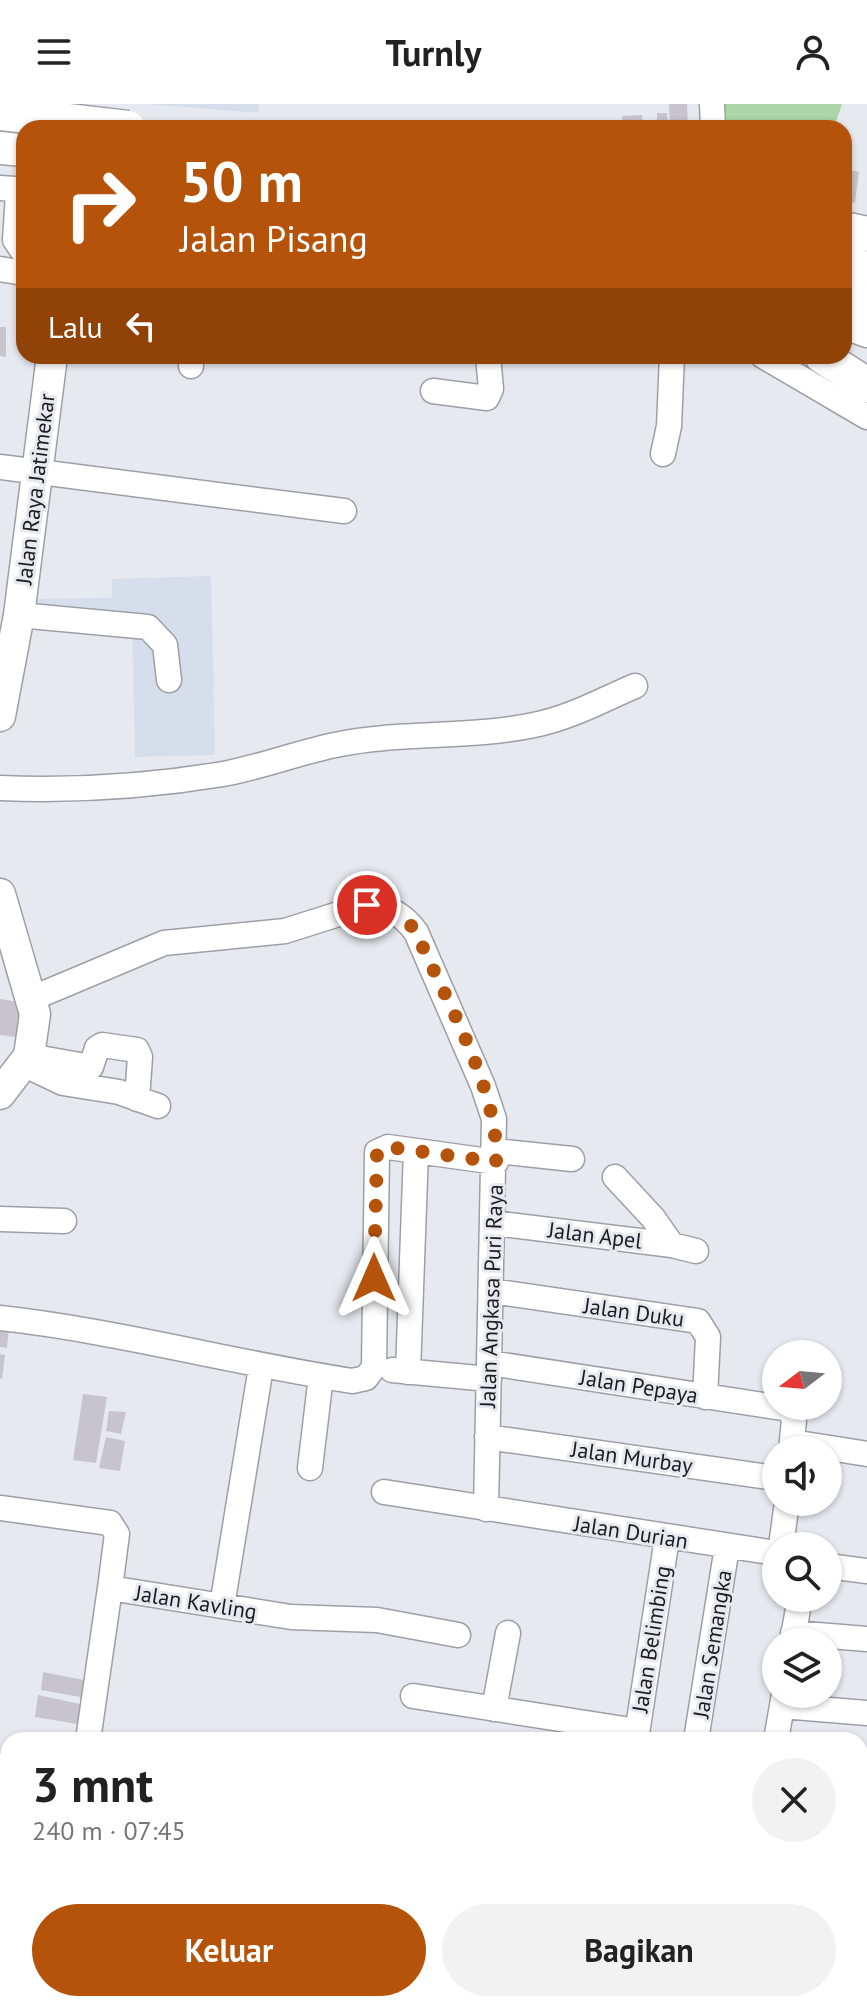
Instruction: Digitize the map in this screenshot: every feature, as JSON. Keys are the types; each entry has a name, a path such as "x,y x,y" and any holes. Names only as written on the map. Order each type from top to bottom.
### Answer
{"highway":[{"path":"834,364 867,385"}],"main road":[{"path":"11,135 21,104"},
{"name":"Jalan Raya Jatimekar","path":"0,716 51,364"},
{"path":"0,894 33,998 35,1014 27,1060 0,1094"}],"street":[{"path":"433,391 487,398 491,389 489,364"},
{"path":"663,454 669,426 672,364"},
{"path":"777,364 867,417"},
{"path":"0,467 37,469 302,508 344,511"},
{"path":"11,631 148,627 165,645 169,680"},
{"path":"0,788 65,789 178,780 257,767 335,745 376,739 500,731 566,717 635,686"},
{"name":"Jalan Angkasa Puri Raya","path":"33,998 164,943 285,931 351,909 380,906 407,919 416,932 483,1086 494,1119 496,1156 486,1509"},
{"path":"102,1045 137,1050 148,1102 63,1083 27,1060 91,1067 97,1048 102,1045"},
{"path":"0,1318 67,1325 261,1367 352,1381 366,1378 374,1367 377,1152 388,1147 572,1159"},
{"path":"408,1372 416,1151"},
{"path":"615,1177 653,1218 672,1245"},
{"path":"0,1219 64,1221"},
{"name":"Jalan Apel","path":"494,1223 672,1245 696,1251"},
{"name":"Jalan Duku","path":"492,1291 698,1321 708,1337 705,1397"},
{"path":"222,1606 261,1367"},
{"name":"Jalan Pepaya","path":"374,1367 408,1372 489,1371 789,1409 794,1420 793,1436"},
{"path":"310,1468 321,1376"},
{"name":"Jalan Murbay","path":"487,1437 762,1476"},
{"path":"842,1451 867,1454"},
{"name":"Jalan Durian","path":"384,1492 762,1551"},
{"name":"Jalan Kavling","path":"0,1508 110,1523 117,1534 110,1588 291,1617 377,1620 458,1635"},
{"name":"Jalan Belimbing","path":"638,1732 667,1538"},
{"name":"Jalan Semangka","path":"697,1732 727,1547"},
{"path":"842,1568 867,1571"},
{"path":"89,1732 110,1588"},
{"path":"494,1709 508,1633"},
{"path":"842,1638 867,1639"},
{"path":"413,1696 616,1732"},
{"path":"777,1732 782,1708"},
{"path":"835,1708 867,1713"}],"shaded area":[{"path":"148,104 259,104 258,113"},
{"path":"211,576 215,755 135,757 132,623 21,625 21,599 112,598 112,579"}],"green space":[{"path":"718,104 842,104 837,120 720,120"}],"building":[{"path":"669,104 687,104 688,120 670,120"},
{"path":"657,113 667,113 667,120 657,120"},
{"path":"642,115 642,120 622,120 622,116"},
{"path":"852,171 859,172 855,203 852,202"},
{"path":"0,327 6,327 6,357 0,356"},
{"path":"0,999 20,1002 16,1037 0,1035"},
{"path":"0,1326 9,1327 7,1348 0,1347"},
{"path":"0,1354 5,1355 2,1379 0,1378"},
{"path":"83,1394 107,1397 96,1463 73,1460"},
{"path":"109,1411 126,1412 121,1434 106,1431"},
{"path":"106,1437 125,1441 120,1471 99,1468"},
{"path":"43,1672 89,1681 86,1698 41,1690"},
{"path":"38,1695 85,1705 83,1725 35,1717"}],"route":[{"path":"367,905 380,906 407,919 416,932 483,1086 494,1119 496,1151 496,1162 388,1147 377,1152 374,1278"}]}
